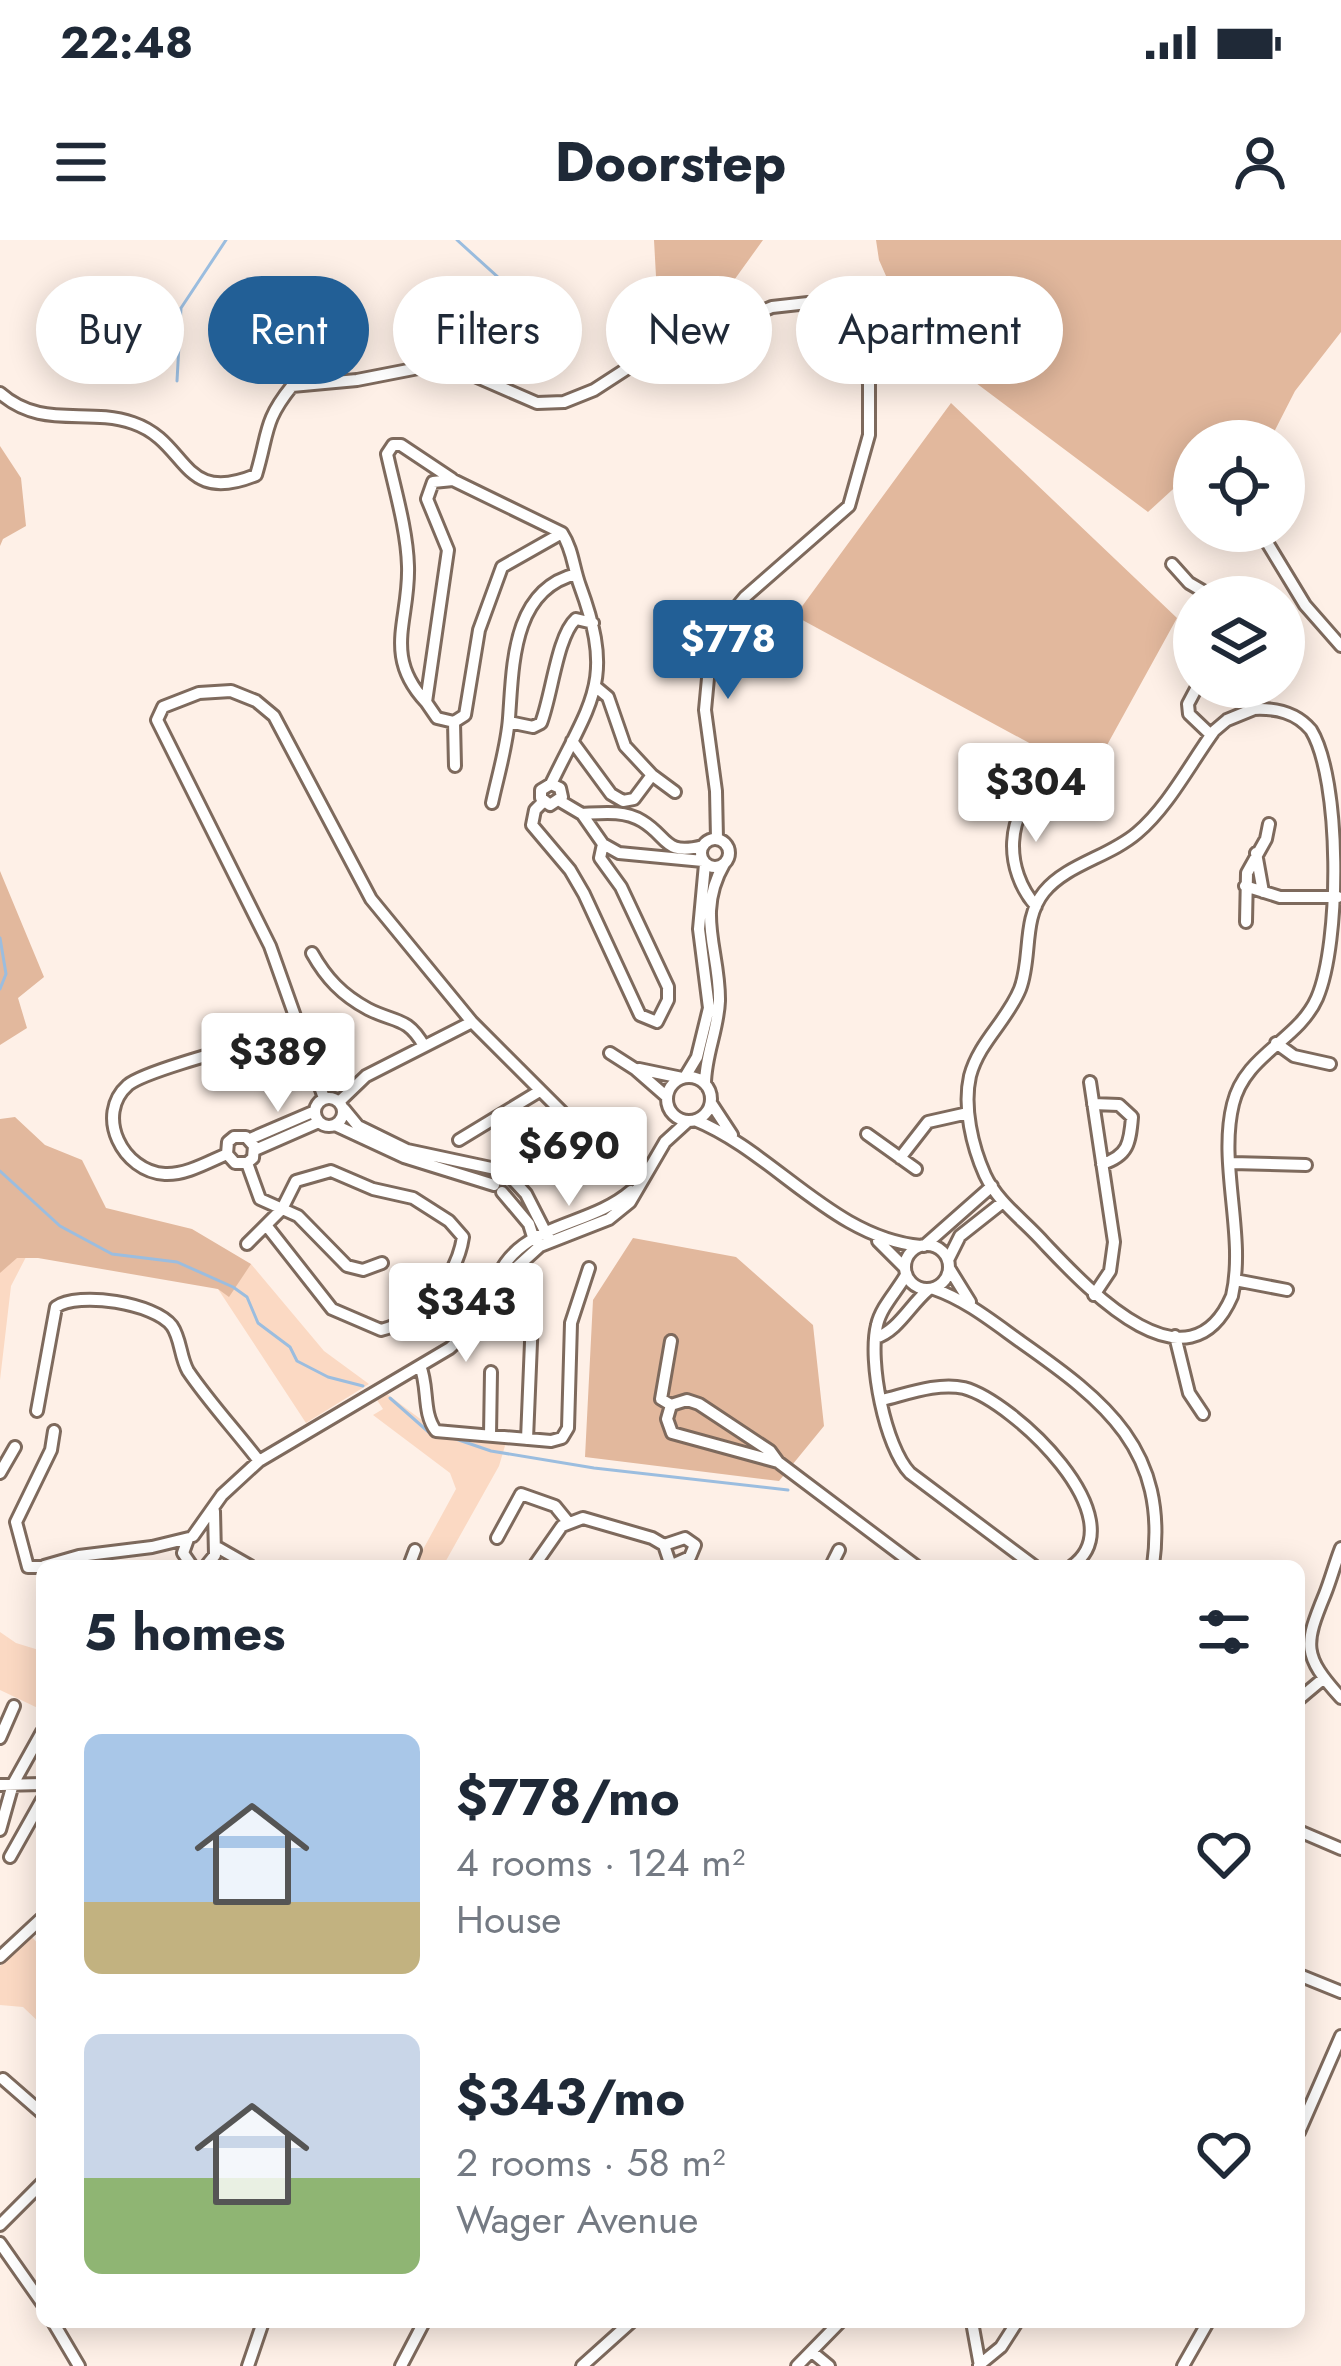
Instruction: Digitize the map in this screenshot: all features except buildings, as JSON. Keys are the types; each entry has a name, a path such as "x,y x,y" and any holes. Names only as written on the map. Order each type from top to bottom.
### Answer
{"street":[{"path":"0,393 14,405 53,416 134,423 164,440 182,466 206,484 233,484 256,475 266,443 267,417 292,386 434,365 461,370 537,404 564,402 595,390 632,366 772,307 808,303 835,312 862,353 869,384 869,436 849,506 730,615 706,673 717,839 728,849 715,883 709,922 719,997 705,1084 710,1103 738,1142"},
{"path":"562,532 502,567 479,630 465,715 454,722 437,718 414,689 399,646 409,572 387,454 393,445 401,445 452,480 562,532 572,548 600,664 596,687 551,784 542,790 543,802 532,824 584,894 640,1015 657,1022 668,1000 668,986 621,887 600,858 602,844"},
{"path":"426,702 448,550 428,499 433,482 452,480"},
{"path":"1273,552 1305,605 1341,646"},
{"path":"1172,564 1183,576"},
{"path":"492,803 509,722 510,678 524,619 554,581 576,574"},
{"path":"509,722 533,727 541,723 565,632 576,619 593,623"},
{"path":"596,687 608,697 625,746 675,792"},
{"path":"247,1163 235,1163 227,1154 228,1142 235,1137 252,1144 317,1117 324,1098 270,946 157,720 163,707 218,690 244,695 274,716 371,899 472,1022 580,1131"},
{"path":"1188,708 1211,735"},
{"path":"1253,709 1291,714 1320,742 1335,803 1338,898 1316,999 1300,1023 1255,1061 1233,1103 1232,1296 1218,1319 1199,1331 1175,1336 1134,1325 1094,1295 1003,1202 981,1163 968,1113 974,1062 1019,992 1036,906 1057,880 1138,832 1211,735 1227,720 1253,709"},
{"path":"454,722 455,766"},
{"path":"572,741 611,794 623,801 634,799 652,775"},
{"path":"1036,906 1020,886 1013,845 1022,806 1045,783"},
{"path":"551,784 562,792 560,801"},
{"path":"560,801 582,814 602,844 633,857 724,864"},
{"path":"543,802 560,801"},
{"path":"582,814 630,816 645,822 664,845 687,849 717,839"},
{"path":"1246,922 1245,886 1269,824"},
{"path":"665,1142 671,1085 684,1077 697,1057 709,1008 699,929 703,846"},
{"path":"1256,853 1263,892"},
{"path":"1245,886 1280,897 1338,898"},
{"path":"312,953 322,972 343,993 411,1025 424,1046"},
{"path":"335,1126 341,1120 342,1105 366,1076 472,1022"},
{"path":"227,1154 181,1172 152,1172 122,1148 113,1128 114,1107 135,1080 297,1030"},
{"path":"1276,1043 1294,1056 1330,1064"},
{"path":"610,1053 635,1069 667,1101 675,1116 738,1142 874,1237 915,1286 975,1310 1088,1390 1117,1420 1138,1455 1155,1528 1153,1560"},
{"path":"635,1069 705,1084"},
{"path":"1090,1082 1114,1252 1110,1271 1094,1295"},
{"path":"459,1140 538,1092"},
{"path":"324,1098 342,1105 370,1134 407,1150 505,1171 518,1182 548,1235"},
{"path":"187,1560 183,1548 232,1484 259,1461 463,1336 493,1294 504,1265 548,1235 601,1212 640,1183 665,1142 705,1114 710,1103"},
{"path":"1093,1104 1119,1105 1132,1117 1127,1150 1102,1164"},
{"path":"900,1158 928,1122 968,1113"},
{"path":"317,1117 404,1156 498,1189 529,1224 535,1243"},
{"path":"560,1159 592,1117"},
{"path":"867,1134 916,1169"},
{"path":"252,1144 247,1163 260,1198 310,1226 347,1266 362,1270 382,1263"},
{"path":"1232,1163 1306,1165"},
{"path":"248,1244 281,1209 296,1180 331,1171 373,1189 424,1202 463,1237 461,1250 429,1302 398,1324 380,1330 332,1310 266,1225"},
{"path":"992,1186 909,1255 906,1272 878,1318 874,1358 902,1465 1026,1560"},
{"path":"875,1337 892,1330 912,1303 946,1279 959,1236 1003,1202"},
{"path":"874,1237 936,1247 975,1310"},
{"path":"420,1366 431,1426 444,1433 558,1440 567,1432 572,1324 590,1268"},
{"path":"1235,1280 1287,1290"},
{"path":"37,1411 53,1312 66,1300 124,1304 164,1318 176,1332 188,1370 259,1461"},
{"path":"527,1439 532,1318"},
{"path":"1175,1336 1189,1393 1203,1414"},
{"path":"671,1341 661,1399 671,1405 687,1400 698,1404 770,1451 778,1462 908,1560"},
{"path":"490,1436 491,1372"},
{"path":"882,1400 961,1387 980,1395 1048,1446 1069,1472 1088,1521 1089,1545 1080,1560"},
{"path":"671,1405 667,1419 672,1433 778,1462"},
{"path":"36,1567 28,1567 9,1526 51,1450 54,1431"},
{"path":"0,1473 15,1447"},
{"path":"497,1538 521,1494 555,1505 568,1522"},
{"path":"210,1560 215,1508"},
{"path":"538,1560 552,1536 568,1522 590,1518 644,1534 664,1545 670,1560"},
{"path":"74,1560 204,1535 239,1560"},
{"path":"664,1545 689,1538 695,1545 683,1560"},
{"path":"149,1548 178,1560"},
{"path":"148,1560 149,1548"},
{"path":"412,1560 416,1550"},
{"path":"834,1560 839,1550"},
{"path":"1340,1550 1309,1637 1312,1657 1341,1698"},
{"path":"112,1560 113,1552"},
{"path":"1305,1694 1324,1678"},
{"path":"0,1738 14,1706"},
{"path":"0,1830 7,1785 36,1741"},
{"path":"10,1857 36,1811"},
{"path":"1305,1834 1341,1849"},
{"path":"0,1957 36,1923"},
{"path":"0,1942 21,1936"},
{"path":"1305,1977 1341,1992"},
{"path":"1305,2115 1341,2036"},
{"path":"3,2079 36,2108"},
{"path":"0,2225 36,2189"},
{"path":"0,2243 36,2294"},
{"path":"57,2328 79,2366"},
{"path":"248,2366 261,2328"},
{"path":"400,2366 421,2328"},
{"path":"583,2366 624,2328"},
{"path":"796,2366 834,2328"},
{"path":"973,2328 980,2366 1013,2328"},
{"path":"1183,2366 1205,2328"},
{"path":"812,2352 829,2366"}],"shaded area":[{"path":"654,240 763,240 737,276 656,276"},
{"path":"876,240 1341,240 1341,332 1295,391 1280,420 1173,420 1173,489 1148,512 977,384 1063,384 1063,276 886,276"},
{"path":"951,403 1173,614 1173,625 1090,776 795,616"},
{"path":"0,446 21,478 26,526 3,539 0,546"},
{"path":"0,871 44,977 18,998 27,1028 0,1045"},
{"path":"15,1117 45,1145 82,1160 106,1208 192,1229 251,1264 229,1297 218,1289 38,1258 17,1258 0,1273 0,1119"},
{"path":"0,1237 210,1250 251,1264 324,1351 369,1384 306,1423 218,1289 136,1262 26,1257 11,1286 0,1380"},
{"path":"633,1238 736,1257 813,1325 824,1426 779,1481 585,1457 593,1300"},
{"path":"387,1394 439,1433 507,1439 499,1466 446,1560 417,1560 456,1489 450,1473 373,1415 383,1409 377,1400"},
{"path":"0,1632 36,1649 36,1707 0,1690"},
{"path":"31,1936 36,1941 36,2019 23,2007 0,2005 0,1966"}],"waterway":[{"path":"184,303 226,240"},
{"path":"457,240 497,276"},
{"path":"0,938 6,974 0,989"},
{"path":"0,1171 60,1226 112,1254 177,1262 233,1287 247,1297 258,1323 290,1347 297,1361 328,1377 363,1386"},
{"path":"390,1398 432,1435"},
{"path":"453,1438 491,1451 594,1468 788,1490"}]}
